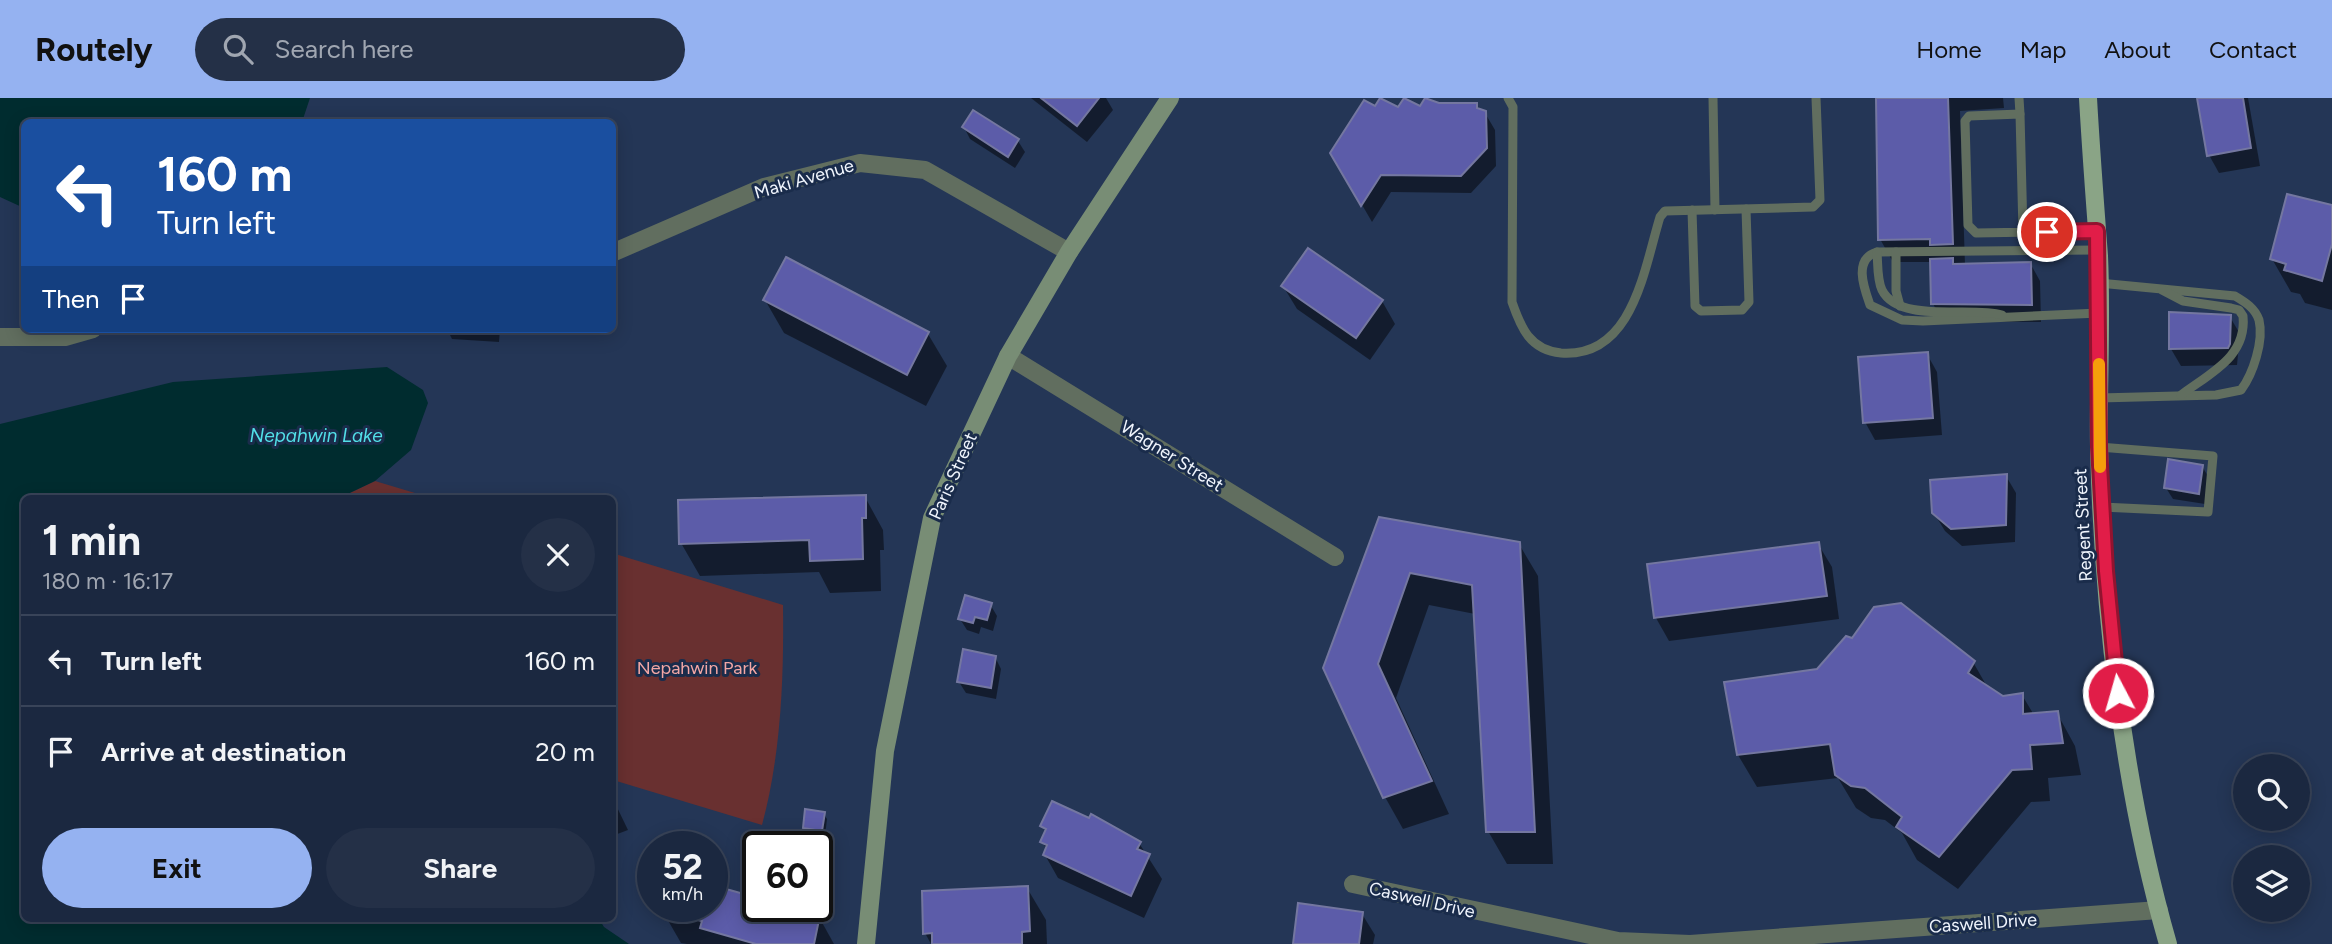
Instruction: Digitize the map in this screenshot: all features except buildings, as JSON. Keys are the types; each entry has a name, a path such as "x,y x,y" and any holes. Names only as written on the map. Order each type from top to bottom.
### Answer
{"main road":[{"name":"Paris Street","path":"866,944 885,751 932,518 1008,356 1069,252 1170,98"},
{"name":"Regent Street","path":"2088,98 2098,250 2102,507 2120,717 2168,944"}],"street":[{"name":"Maki Avenue","path":"616,251 764,187 860,163 925,170 1069,252"},
{"path":"0,337 65,337 79,333"},
{"name":"Wagner Street","path":"1008,356 1335,557"},
{"name":"Caswell Drive","path":"1353,884 1618,941 1690,944 2159,910"}],"lane":[{"path":"1508,98 1513,107 1512,302 1522,332 1549,351 1563,353 1588,351 1603,344 1619,330 1630,312 1660,217 1665,211 1813,208 1820,200 1816,98"},
{"path":"1713,98 1715,210"},
{"path":"2020,98 2023,232"},
{"path":"2020,114 1969,116 1965,121 1968,225 1976,233 2097,231"},
{"path":"1692,210 1695,306 1701,312 1742,310 1749,302 1746,209"},
{"path":"2098,250 1877,252 1871,254 1862,266 1862,285 1870,305 1885,314 1923,321 2099,313"},
{"path":"1877,252 1880,287 1885,295 1900,306 1926,312 1986,310 2010,317"},
{"path":"1896,252 1896,291 1900,306"},
{"path":"2099,284 2157,287 2235,296 2250,306 2259,321 2256,366 2241,390 2228,394 2099,398"},
{"path":"2157,287 2183,301 2231,308 2244,316 2242,341 2235,354 2180,396"},
{"path":"2099,447 2213,456 2207,512 2102,507"}],"green space":[{"path":"375,481 422,495 345,495"},
{"name":"Nepahwin Park","path":"616,554 783,605 780,716 762,825 616,781"}],"water":[{"path":"0,98 310,98 303,119 21,119 21,207 0,197"},
{"name":"Nepahwin Lake","path":"387,367 423,390 428,403 411,450 375,481 345,495 21,495 21,922 601,922 629,944 0,944 0,424 173,382"}],"slow traffic":[{"path":"2099,364 2100,467"}],"route":[{"path":"2047,232 2097,231 2099,447 2106,571 2118,693"}]}
